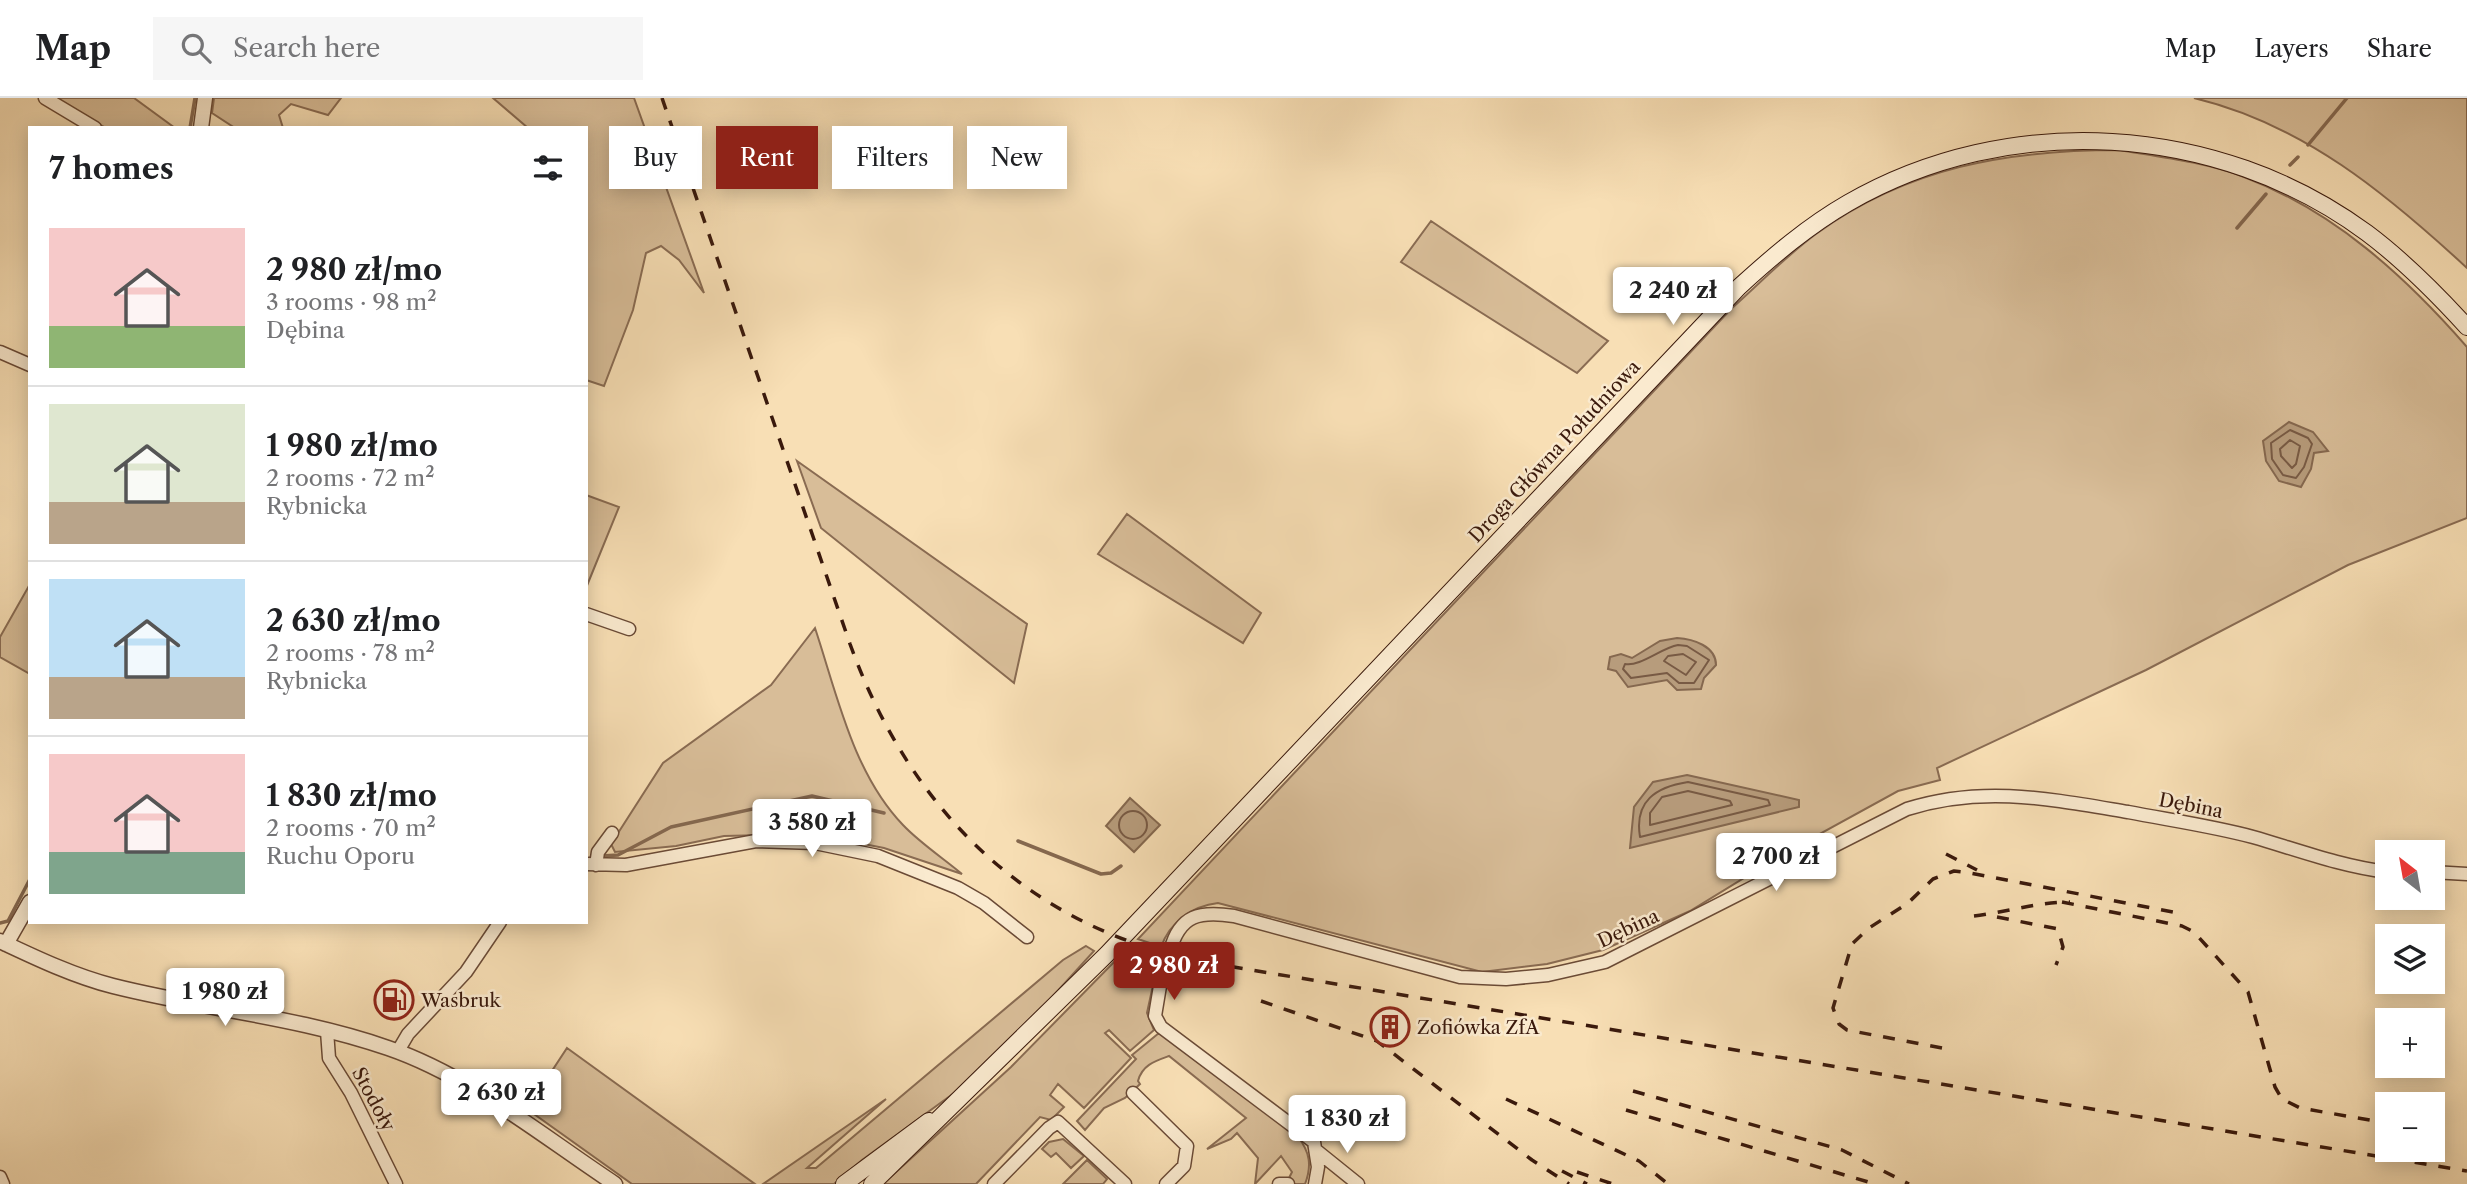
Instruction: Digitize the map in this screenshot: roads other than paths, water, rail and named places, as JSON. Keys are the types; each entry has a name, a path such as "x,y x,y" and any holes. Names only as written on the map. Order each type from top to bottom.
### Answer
{"main road":[{"name":"Droga Główna Południowa","path":"872,1184 1100,962 1739,287 1813,225 1849,202 1938,163 1995,149 2052,141 2109,141 2173,148 2227,162 2282,183 2327,207 2367,233 2410,269 2467,327"},
{"name":"Droga Główna Południowa","path":"844,1184 907,1135 941,1114"}],"street":[{"path":"45,98 92,126"},
{"path":"201,126 205,98"},
{"path":"0,352 28,364"},
{"path":"588,615 629,629"},
{"name":"Dębina","path":"1170,951 1180,927 1197,915 1208,912 1234,916 1460,977 1506,979 1548,975 1605,962 1907,808 1936,800 1986,794 2056,800 2178,821 2252,837 2358,868 2375,870"},
{"path":"611,833 595,861 626,865 756,841 798,840 886,858 958,888 984,902 1027,937"},
{"path":"2445,873 2467,874"},
{"path":"28,905 2,946 112,985 327,1031 398,1051 468,1086 615,1184"},
{"path":"398,1051 408,1034 466,972 499,924"},
{"path":"1161,979 1154,1016 1161,1027 1305,1133 1317,1151 1358,1184"},
{"name":"Stodoły","path":"327,1031 330,1058 351,1093 396,1184"},
{"path":"1133,1093 1187,1146 1184,1166 1166,1184"},
{"path":"994,1184 1058,1122 1125,1184"},
{"path":"1315,1184 1317,1151"},
{"path":"0,1177 3,1184"},
{"path":"1279,1184 1288,1184"}],"water":[{"path":"2289,422 2313,432 2328,451 2314,453 2311,469 2301,487 2279,481 2266,461 2263,441"},
{"path":"1677,638 1708,648 1715,658 1716,665 1704,678 1701,689 1677,690 1667,680 1628,687 1616,671 1608,669 1610,657 1621,654 1632,658 1660,641"},
{"path":"1687,775 1799,800 1799,807 1630,848 1634,807 1653,782"},
{"path":"1130,798 1160,825 1134,852 1106,826"}],"waterway":[{"path":"190,126 195,98"},
{"path":"2308,145 2347,98"},
{"path":"2290,165 2298,157"},
{"path":"2237,228 2266,194"},
{"path":"601,856 618,855 671,827 812,796 884,813"},
{"path":"1018,841 1101,874 1111,873 1121,866"},
{"path":"0,923 8,921 28,883"}],"tunnel":[{"path":"1161,980 1170,951"}],"railway":[{"path":"662,98 850,644 875,704 906,759 942,808 983,852 1030,890 1082,921 1140,945 1203,962 2467,1171"},
{"path":"1946,854 1977,870"},
{"path":"1942,1048 1847,1030 1839,1024 1833,1008 1852,944 1869,928 1908,903 1933,879 1954,871 1970,873 2178,913"},
{"path":"2062,902 2182,926 2194,932 2248,992 2275,1087 2282,1099 2300,1108 2375,1121"},
{"path":"1974,916 2070,902"},
{"path":"1997,917 2058,929 2063,947 2056,965"},
{"path":"1261,1001 1377,1041 1532,1160 1569,1184"},
{"path":"1633,1091 1842,1150 1909,1184"},
{"path":"1506,1099 1639,1161 1668,1184"},
{"path":"1626,1110 1875,1184"},
{"path":"1562,1171 1587,1184"},
{"path":"1577,1172 1613,1184"}],"place":[{"name":"Wasbruk","path":"394,1000"},
{"name":"Zofiówka ZfA","path":"1390,1027"}]}
